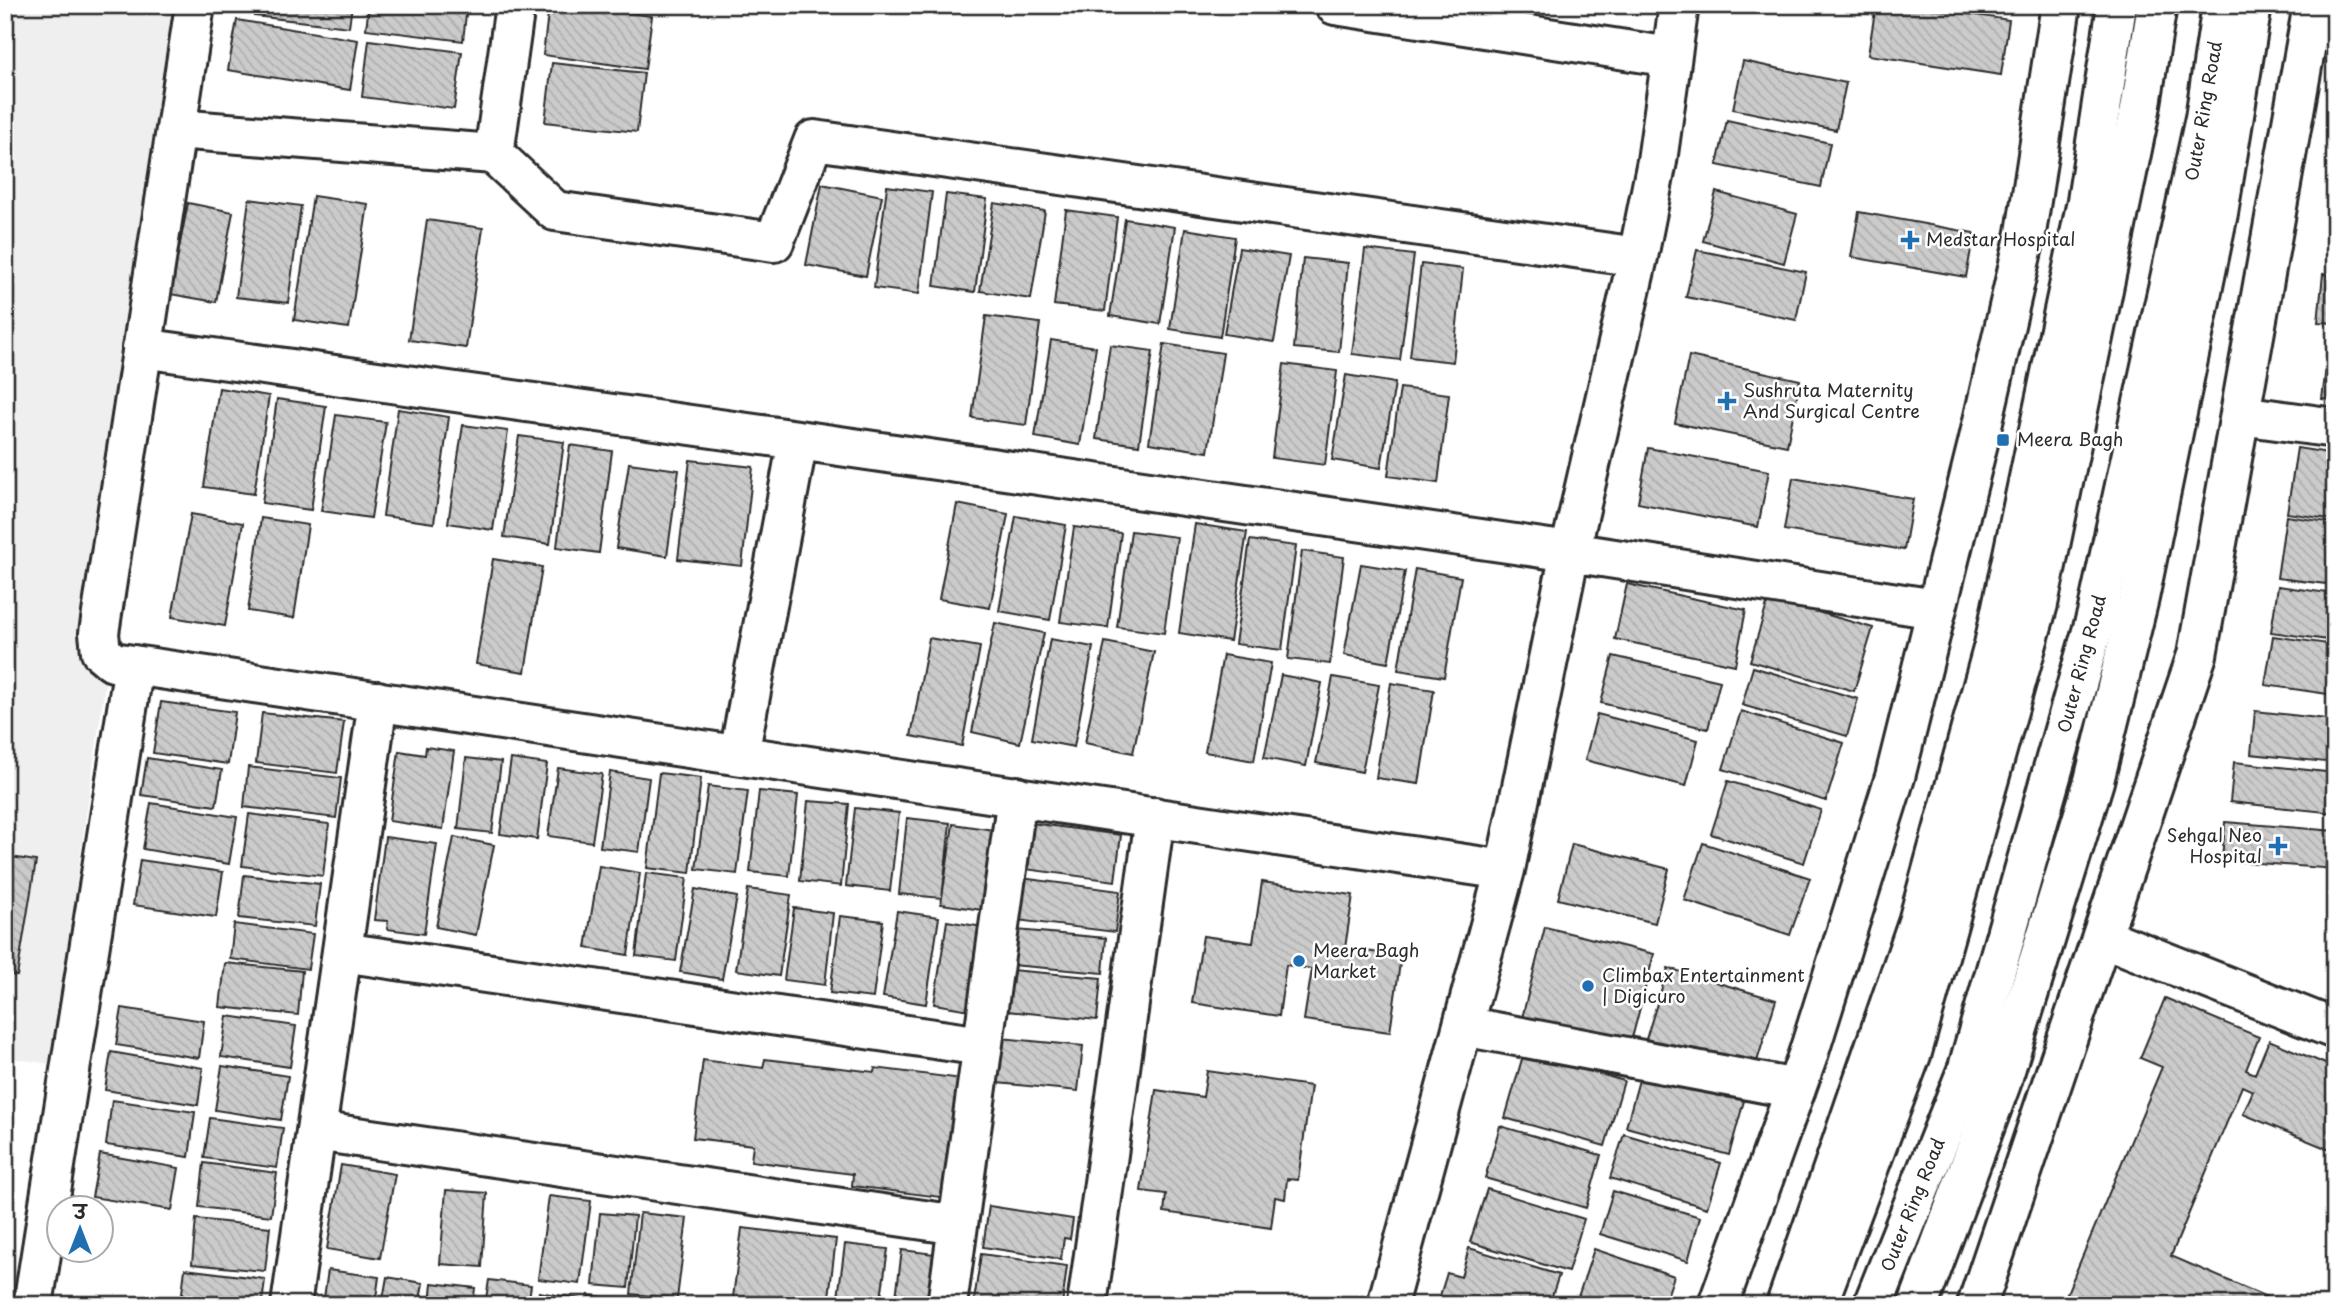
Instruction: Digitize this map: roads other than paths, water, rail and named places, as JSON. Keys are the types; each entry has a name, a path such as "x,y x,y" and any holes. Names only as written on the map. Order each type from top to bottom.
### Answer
{"street":[{"path":"195,5 99,633 101,652 113,662 1504,870"},
{"path":"494,153 514,5"},
{"path":"1335,5 1671,57"},
{"path":"1387,1305 1504,870 1570,552 1638,257 1657,161 1679,5"},
{"path":"1718,1305 1796,1089 1895,777 1978,443 2026,233 2061,5"},
{"path":"1786,1305 1918,922 1994,645 2087,201 2117,5"},
{"path":"1817,1305 1912,1052 2038,604 2137,123 2157,5"},
{"name":"Outer Ring Road","path":"1873,1305 1968,1068 2097,614 2205,118 2222,5"},
{"name":"Outer Ring Road","path":"1918,1305 2001,1083 2094,781 2138,598 2218,213 2252,5"},
{"path":"1977,1305 2197,655 2313,5"},
{"path":"176,129 494,153 555,211 774,242 814,140 1638,257"},
{"path":"142,348 1570,552 1936,609"},
{"path":"2240,415 2335,428"},
{"path":"739,755 798,440"},
{"path":"33,1305 134,665"},
{"path":"291,1305 378,701"},
{"path":"947,1305 1017,796"},
{"path":"1087,1305 1155,817"},
{"path":"2060,889 2107,921 2335,1029"},
{"path":"342,952 982,1046"},
{"path":"1463,1026 1796,1089"},
{"path":"316,1131 958,1225"}],"place":[{"name":"Medstar Hospital","path":"1910,240"},
{"name":"Sushruta Maternity And Surgical Centre","path":"1727,401"},
{"name":"Meera Bagh","path":"2003,440"},
{"name":"Sehgal Neo Hospital","path":"2278,846"},
{"name":"Meera Bagh Market","path":"1299,961"},
{"name":"Climbax Entertainment | Digicuro","path":"1588,986"}]}
